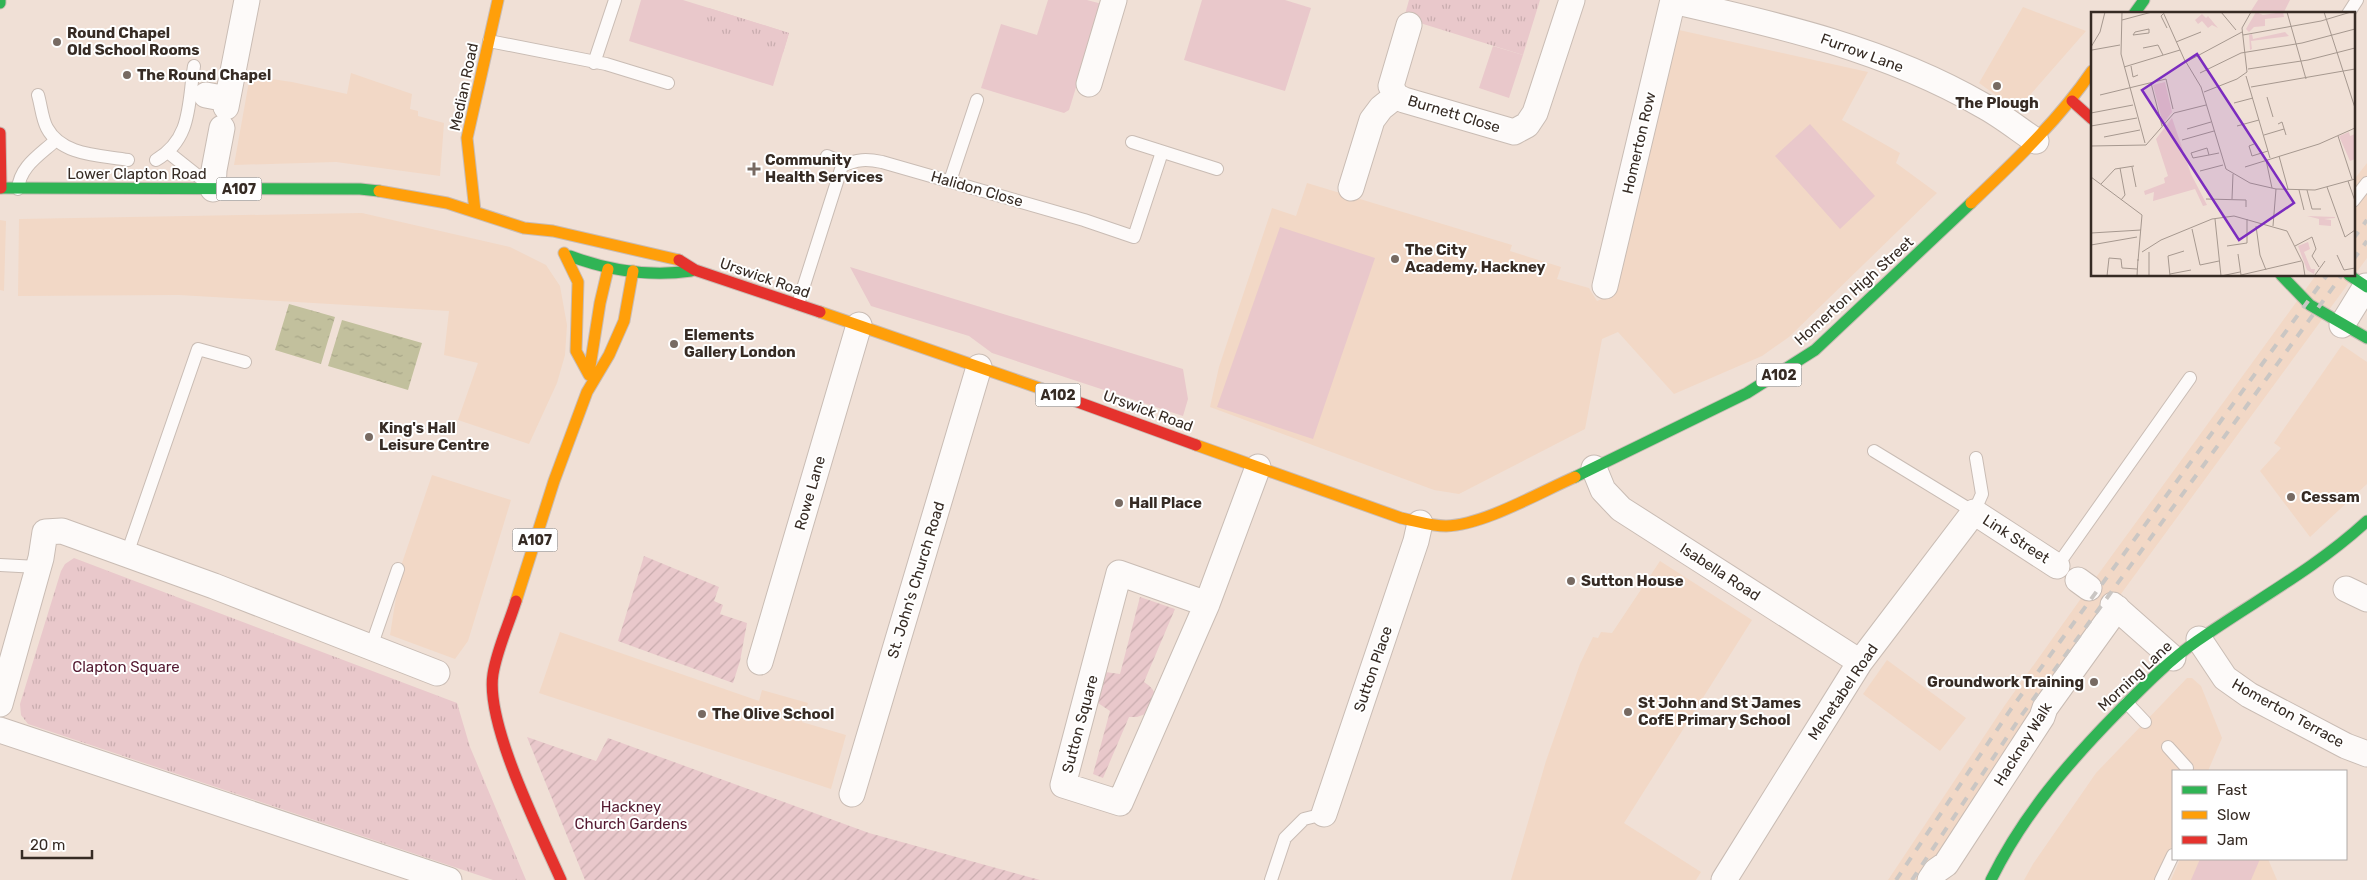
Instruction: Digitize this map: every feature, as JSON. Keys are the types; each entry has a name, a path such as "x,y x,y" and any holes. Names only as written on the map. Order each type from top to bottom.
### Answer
{"main road":[{"name":"Median Road","path":"475,211 469,172 467,138 498,0"},
{"path":"2135,12 2144,0"},
{"name":"Homerton High Street","path":"1420,523 1448,526 1486,517 1594,468 1747,393 1815,350 1864,306 2036,141 2072,101 2090,77"},
{"path":"2072,101 2091,118"},
{"path":"0,133 1,188"},
{"name":"Lower Clapton Road","path":"1,188 360,189 394,193 475,211 539,232 553,230 614,246 635,249"},
{"path":"539,232 549,244 567,255 608,269 633,271"},
{"name":"A107","path":"587,392 600,303 614,246"},
{"name":"Urswick Road","path":"635,249 676,259 695,270 859,325 1420,523"},
{"name":"A107","path":"561,880 512,765 491,690 492,674 559,468 587,392 609,355 624,321 635,249"},
{"path":"567,255 578,282 576,351 589,375"},
{"name":"Urswick Road","path":"633,271 671,275 695,270"},
{"path":"2282,276 2310,305 2367,338"},
{"path":"2291,285 2298,276"},
{"path":"2351,276 2367,286"},
{"name":"Morning Lane","path":"1991,880 2000,858 2058,776 2127,703 2173,658 2199,639 2322,561 2367,521"}],"street":[{"path":"212,189 220,107 247,0"},
{"path":"1089,84 1114,0"},
{"name":"Burnett Close","path":"1409,25 1391,86 1396,96 1514,132 1527,125 1536,113 1572,0"},
{"name":"Furrow Lane","path":"1673,1 1783,26 1867,53 1946,86 1983,105 2036,141"},
{"name":"Homerton Row","path":"1605,286 1673,1"},
{"name":"Burnett Close","path":"1351,188 1372,120 1381,108 1396,96"},
{"path":"2342,325 2367,286"},
{"name":"Rowe Lane","path":"760,662 859,325"},
{"name":"St. John's Church Road","path":"852,794 979,367"},
{"name":"Sutton Square","path":"1207,604 1119,573 1063,785 1120,802 1207,604 1258,467"},
{"name":"Isabella Road","path":"1594,468 1603,490 1621,509 1860,662"},
{"name":"Link Street","path":"1974,512 2057,566"},
{"name":"Mehetabel Road","path":"1724,880 1860,662 1974,512"},
{"name":"Sutton Place","path":"1324,814 1413,550 1420,523"},
{"path":"0,704 38,567 45,532 62,530 438,673"},
{"name":"Hackney Walk","path":"1930,880 1936,871 1946,864 2042,717 2044,708 2115,606 2173,658"},
{"name":"Homerton Terrace","path":"2199,639 2225,678 2249,695 2346,746 2367,754"},
{"path":"0,730 450,880"}],"lane":[{"path":"594,63 615,0"},
{"path":"2349,12 2357,0"},
{"path":"489,41 606,64 668,83"},
{"path":"156,160 169,152 183,134 194,66"},
{"path":"38,95 47,128 56,140 72,150 128,160"},
{"path":"950,181 977,100"},
{"path":"18,189 18,179 24,169 56,140"},
{"path":"1132,142 1218,169"},
{"path":"169,152 212,189"},
{"name":"Halidon Close","path":"842,166 853,161 869,160 950,181 1084,220 1134,237 1162,152"},
{"path":"798,304 842,166 839,161 827,156"},
{"path":"2354,200 2367,183"},
{"path":"127,554 198,349 245,362"},
{"path":"2057,566 2190,378"},
{"path":"1874,451 1974,512 1982,494 1976,458"},
{"path":"0,565 38,567"},
{"path":"371,647 398,569"},
{"path":"2127,703 2145,722"},
{"path":"2168,747 2187,768"},
{"path":"1271,880 1285,838 1304,819 1324,814"},
{"path":"2162,880 2172,857"}],"shaded area":[{"path":"2023,7 2086,31 2017,110 1979,83"},
{"name":"The City Academy, Hackney","path":"1679,30 1868,72 1842,120 1900,153 1896,163 1937,193 1789,337 1762,356 1674,394 1618,332 1602,339 1585,429 1459,494 1434,490 1210,407 1219,367 1272,208 1296,216 1307,183 1512,245 1510,251 1561,267 1557,279 1589,288 1597,301 1616,293"},
{"path":"351,73 412,94 410,109 418,111 418,116 444,123 440,176 336,162 234,165 250,76 292,82 347,94"},
{"path":"2367,163 2367,258 2354,276 2354,180"},
{"path":"362,213 510,247 546,265 560,286 567,325 565,355 557,383 529,444 458,420 478,363 444,355 449,311 179,295 18,296 19,219"},
{"path":"0,220 6,221 4,291 0,290"},
{"path":"2315,276 2354,276 2118,598 1923,880 1888,880 2005,705"},
{"path":"2342,345 2367,362 2367,484 2310,537 2260,471 2281,448 2274,443"},
{"path":"432,475 511,500 468,641 455,659 390,635 401,566"},
{"name":"St John and St James CofE Primary School","path":"1660,561 1752,620 1624,823 1701,872 1696,880 1511,880 1546,761 1580,664 1593,637 1598,638 1601,632 1612,633"},
{"name":"The Olive School","path":"560,632 759,701 762,690 808,703 802,722 846,735 831,789 539,693"},
{"path":"1887,660 1966,718 1940,751 1863,694"},
{"path":"2187,678 2192,678 2201,686 2222,738 2208,770 2172,770 2172,846 2156,880 2024,880 2096,773"},
{"path":"2180,860 2268,860 2277,880 2171,880"}],"green space":[{"path":"641,0 683,0 789,33 773,86 629,41"},
{"path":"1048,0 1087,0 1102,4 1069,110 1064,113 981,88 1001,24 1037,35"},
{"path":"1202,0 1285,0 1311,8 1285,91 1184,60"},
{"path":"1409,0 1540,0 1523,55 1404,18"},
{"path":"2258,0 2290,0 2284,12 2250,12"},
{"path":"709,8 789,33 783,53 703,28"},
{"path":"1493,46 1523,55 1509,98 1479,88"},
{"path":"1810,124 1875,196 1840,229 1775,156"},
{"path":"1280,227 1375,258 1313,439 1217,407"},
{"path":"850,267 1183,369 1188,399 1183,416 992,353 969,336 871,306"},
{"path":"644,556 719,587 714,601 723,605 720,614 747,623 740,661 733,683 618,641"},
{"name":"Clapton Square","path":"74,558 457,703 470,747 526,880 493,880 28,724 21,715 20,704 61,571 65,564"},
{"path":"1140,597 1175,609 1144,682 1149,685 1155,695 1151,712 1137,717 1129,717 1103,778 1093,774 1110,711 1095,701 1105,672 1120,674"},
{"name":"Hackney Church Gardens","path":"527,737 596,761 608,738 869,833 1040,880 585,880"},
{"path":"2200,860 2260,860 2251,880 2191,880"}],"water":[{"path":"289,304 335,317 321,364 275,350"},
{"path":"342,320 422,343 408,390 328,366"}],"railway":[{"path":"2354,238 2367,220"},
{"path":"2354,259 2367,241"},
{"path":"1896,880 2011,709 2326,276"},
{"path":"1912,880 2021,716 2341,276"}],"traffic: fast":[{"path":"2135,12 2144,0"},
{"path":"1,188 360,189 379,191"},
{"path":"1575,477 1747,393 1815,350 1971,203"},
{"path":"570,256 600,266 645,273 691,271"},
{"path":"2282,276 2310,305 2367,338"},
{"path":"2350,276 2367,287"},
{"path":"1991,880 2017,834 2064,770 2146,684 2186,649 2305,570 2367,521"}],"traffic: slow":[{"path":"475,211 467,138 498,0"},
{"path":"1971,203 2050,124 2091,72"},
{"path":"379,191 447,203 524,228 553,231 679,260"},
{"path":"564,253 578,282 576,351 589,375"},
{"path":"589,373 600,303 608,269"},
{"path":"516,601 554,481 587,392 609,355 624,321 633,271"},
{"path":"820,312 1042,389"},
{"path":"1196,445 1401,518 1440,526 1461,524 1494,514 1575,477"}],"traffic: jam":[{"path":"2072,101 2091,118"},
{"path":"0,133 1,188"},
{"path":"679,260 695,270 820,312"},
{"path":"1042,389 1196,445"},
{"path":"516,601 500,646 493,674 493,695 497,721 516,778 561,880"}],"place":[{"name":"Round Chapel Old School Rooms","path":"57,42"},
{"name":"The Round Chapel","path":"127,75"},
{"name":"The Plough","path":"1997,86"},
{"name":"Community Health Services","path":"754,169"},
{"name":"The City Academy, Hackney","path":"1395,259"},
{"name":"Elements Gallery London","path":"674,344"},
{"name":"King's Hall Leisure Centre","path":"369,437"},
{"name":"Cessam","path":"2291,497"},
{"name":"Hall Place","path":"1119,503"},
{"name":"Sutton House","path":"1571,581"},
{"name":"Groundwork Training","path":"2094,682"},
{"name":"St John and St James CofE Primary School","path":"1628,712"},
{"name":"The Olive School","path":"702,714"}]}
